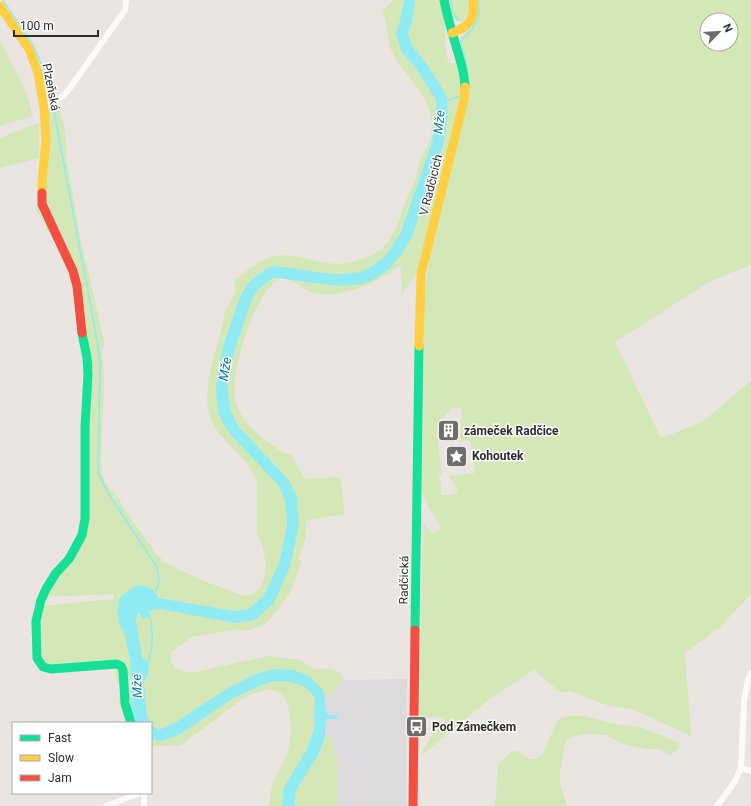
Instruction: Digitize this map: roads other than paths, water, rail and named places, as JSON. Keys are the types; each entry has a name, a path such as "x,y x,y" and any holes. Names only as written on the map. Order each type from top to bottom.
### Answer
{"street":[{"path":"47,106 56,101 70,88 125,10 126,0"},
{"name":"V Radčicích","path":"419,354 421,275 464,100 464,76 444,0"},
{"path":"452,33 461,30 472,20 474,0"},
{"name":"Plzeňská","path":"0,6 28,49 38,73 47,106 42,204 72,271 77,286 88,374 85,427 85,519 82,535 75,548 69,559 49,583 41,600 36,621 37,658 42,668 51,669 118,664 121,666 123,670 125,703 131,722"},
{"name":"Radčická","path":"413,806 419,354"},
{"path":"717,806 734,783 741,768 744,701 748,679 751,673"},
{"path":"741,768 751,771"},
{"path":"106,806 137,794"},
{"path":"144,794 144,806"}],"water":[{"name":"Mže","path":"404,0 415,0 412,23 408,33 412,46 427,64 447,96 448,117 443,145 412,237 401,255 389,269 373,280 363,284 343,286 277,278 273,278 266,283 258,290 252,299 235,349 228,378 228,392 231,411 238,426 288,479 297,497 299,526 290,567 274,603 255,620 234,623 160,609 149,612 151,616 143,619 139,613 137,615 136,620 142,657 149,663 148,675 144,682 147,716 150,722 136,722 133,717 130,659 125,635 119,623 117,611 119,599 126,592 136,586 143,585 153,590 159,598 234,611 249,609 264,595 279,563 287,526 285,500 278,485 229,433 219,415 216,393 217,377 223,346 241,294 249,282 260,273 270,267 277,266 331,274 360,272 381,260 401,232 432,142 436,116 436,100 417,70 401,51 396,33"},
{"path":"275,669 294,670 309,676 323,690 325,710 328,715 337,715 337,719 326,720 325,736 319,754 296,790 294,806 282,806 284,787 307,749 314,729 315,699 313,695 303,686 291,682 276,681 262,685 232,699 179,735 162,741 153,740 152,725 158,729 161,729 173,724 226,689 258,673"}],"waterway":[{"path":"3,0 33,45 43,68 51,100"},
{"path":"451,0 455,17 460,20"},
{"path":"468,73 461,43 478,20 478,0"},
{"path":"446,101 459,96"},
{"path":"53,106 100,363 98,473 108,493 157,567 159,582 154,595"},
{"path":"148,663 152,639 152,627 149,615"}],"place":[{"name":"zámeček Radčice","path":"449,431"},
{"name":"Kohoutek","path":"457,456"},
{"name":"Pod Zámečkem","path":"417,727"}]}
